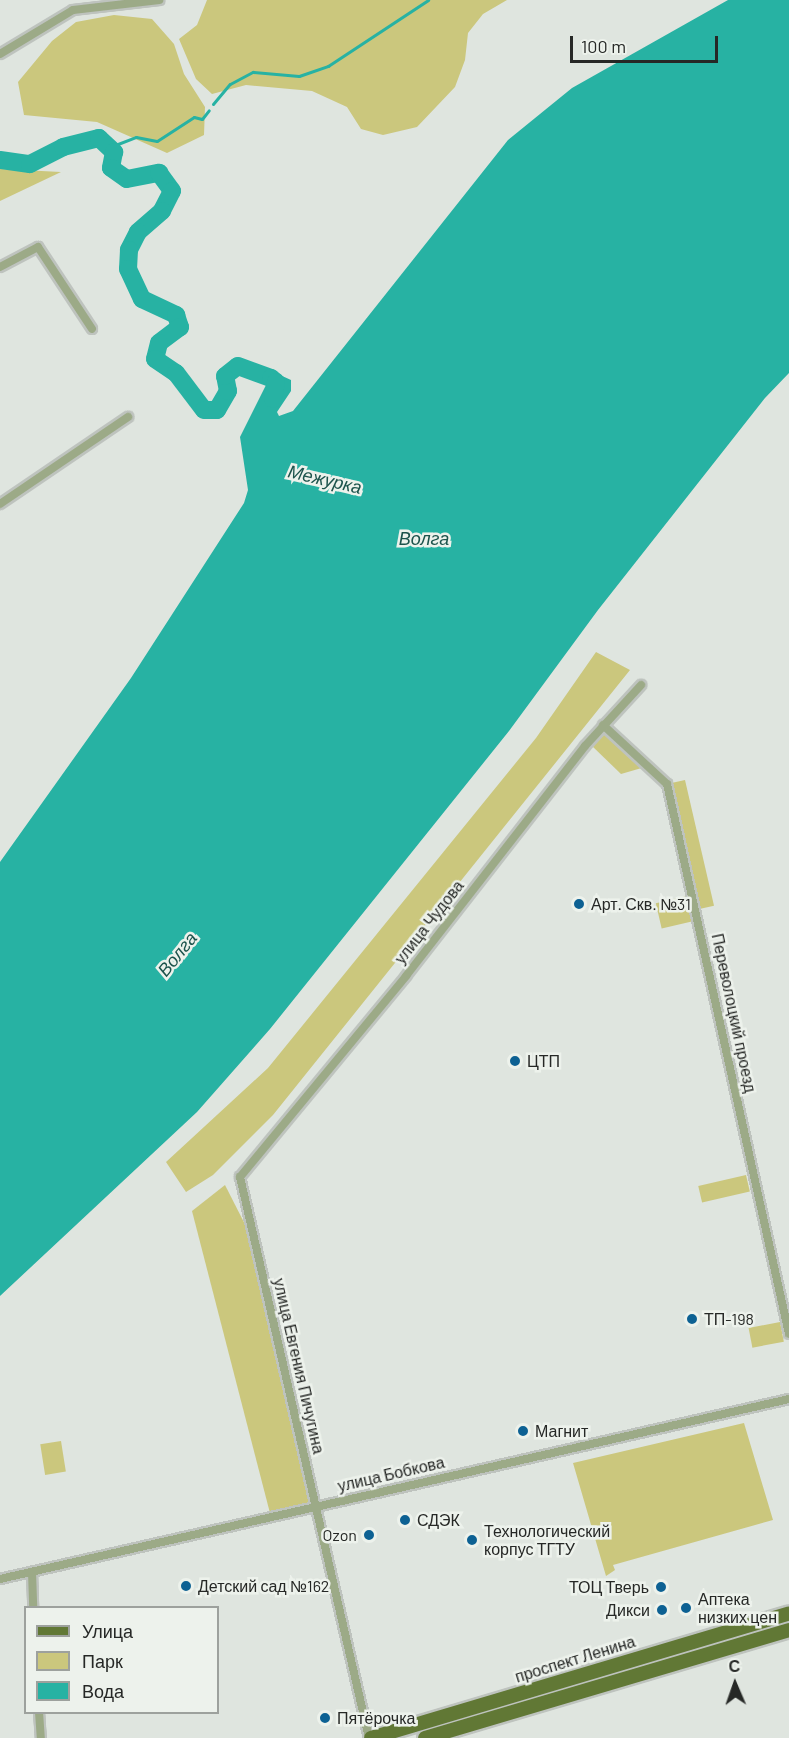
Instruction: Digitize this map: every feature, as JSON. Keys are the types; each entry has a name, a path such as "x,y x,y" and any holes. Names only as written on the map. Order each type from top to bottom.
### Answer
{"main road":[{"name":"проспект Ленина","path":"373,1738 789,1613"},
{"name":"проспект Ленина","path":"425,1738 789,1630"}],"street":[{"path":"0,54 73,10 159,0"},
{"path":"0,267 38,248 93,329"},
{"path":"0,504 128,417"},
{"name":"улица Чудова","path":"240,1177 406,976 603,724 641,685"},
{"name":"Переволоцкий проезд","path":"603,724 667,784 789,1334"},
{"name":"улица Евгения Пичугина","path":"240,1177 315,1507 373,1738"},
{"name":"улица Бобкова","path":"0,1579 789,1398"},
{"path":"32,1572 33,1606"},
{"path":"39,1714 41,1738"}],"green space":[{"path":"207,0 507,0 483,14 468,33 465,60 455,87 417,127 383,135 361,129 347,107 312,91 246,85 212,94 196,79 179,39 197,25"},
{"path":"114,15 152,19 174,44 184,74 205,107 204,135 167,153 97,122 24,115 18,82 52,41 76,22"},
{"path":"0,165 2,169 61,172 0,201"},
{"path":"596,652 630,670 273,1115 213,1175 186,1192 166,1162 268,1068 536,738"},
{"path":"603,730 645,767 621,774 591,745"},
{"path":"685,780 714,906 699,909 670,783"},
{"path":"687,896 693,921 662,929 656,903"},
{"path":"746,1175 750,1192 702,1203 698,1186"},
{"path":"225,1185 256,1246 315,1507 271,1517 192,1211"},
{"path":"780,1322 784,1342 752,1348 749,1328"},
{"path":"744,1423 773,1520 613,1565 615,1570 606,1576 573,1463"},
{"path":"61,1441 66,1472 45,1475 40,1444"}],"water":[{"name":"Волга","path":"728,0 789,0 789,373 765,398 598,610 509,731 270,1029 197,1112 0,1296 0,862 131,678 244,503 248,490 240,437 266,385 280,375 291,380 291,391 277,412 279,416 293,411 508,140 572,88"}],"waterway":[{"path":"213,104 230,84 253,72 299,76 328,66 428,0"},
{"path":"110,147 136,137 157,141 194,117 202,119 209,110"},
{"name":"Межурка","path":"0,160 30,164 63,147 99,138 114,152 111,168 127,179 159,173 172,191 162,211 138,232 129,250 128,269 142,299 176,315 180,327 159,343 155,359 176,373 204,410 217,410 228,391 225,376 238,366 276,382 273,399"}],"place":[{"name":"Арт. Скв. №31","path":"579,904"},
{"name":"ЦТП","path":"515,1061"},
{"name":"ТП-198","path":"692,1319"},
{"name":"Магнит","path":"523,1431"},
{"name":"СДЭК","path":"405,1520"},
{"name":"Ozon","path":"369,1535"},
{"name":"Технологический корпус ТГТУ","path":"472,1540"},
{"name":"Детский сад №162","path":"186,1586"},
{"name":"ТОЦ Тверь","path":"661,1587"},
{"name":"Аптека низких цен","path":"686,1608"},
{"name":"Дикси","path":"662,1610"},
{"name":"Пятёрочка","path":"325,1718"}]}
